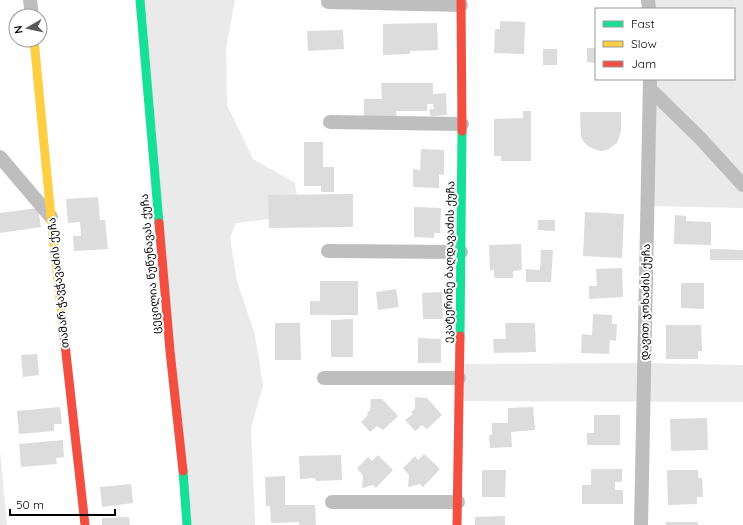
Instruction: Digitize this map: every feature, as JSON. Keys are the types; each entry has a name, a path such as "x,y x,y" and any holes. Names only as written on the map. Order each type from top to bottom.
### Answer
{"street":[{"name":"ცეცილია წუწუნავას ქუჩა","path":"140,0 170,351 181,444 187,525"},
{"path":"328,2 461,2"},
{"name":"ეკატერინე ბაღდავაძის ქუჩა","path":"457,525 462,124 461,2"},
{"name":"თამარ ჭავჭავაძის ქუჩა","path":"35,48 51,217 85,525"},
{"path":"650,84 743,185"},
{"name":"დავით ჯოხაძის ქუჩა","path":"641,525 650,84"},
{"path":"330,122 462,124"},
{"path":"0,157 51,217"},
{"path":"328,251 461,252"},
{"path":"324,378 459,378"},
{"path":"332,502 458,502"}],"shaded area":[{"path":"140,0 235,0 226,49 227,105 253,159 295,183 299,208 281,218 236,223 230,238 237,281 255,335 263,386 251,428 255,525 187,525"},
{"path":"648,0 743,0 743,208 648,206 650,80 735,80 735,8 649,8"},
{"path":"643,363 743,365 743,402 459,401 459,364"},
{"path":"0,451 7,525 0,525"}],"building":[{"path":"500,21 525,22 524,54 494,53 495,29 500,29"},
{"path":"437,23 438,50 410,51 410,54 383,55 383,24"},
{"path":"343,30 344,49 308,51 307,31"},
{"path":"587,48 595,48 595,63 587,62"},
{"path":"543,49 557,49 557,65 543,65"},
{"path":"381,83 433,83 433,94 446,93 447,115 430,116 430,109 434,109 433,104 427,104 427,111 396,111 397,119 364,119 364,99 382,99"},
{"path":"523,111 531,111 531,161 501,161 501,156 494,156 494,119 523,118"},
{"path":"580,112 621,112 621,131 617,143 607,150 600,151 589,147 581,137"},
{"path":"304,142 323,142 323,167 334,167 334,192 321,192 321,186 304,186"},
{"path":"421,149 444,150 444,175 439,174 439,188 413,187 413,169 420,170"},
{"path":"353,194 353,227 269,228 268,195"},
{"path":"98,197 100,220 105,220 108,249 74,251 73,236 81,236 80,222 68,223 66,199"},
{"path":"414,207 441,208 440,233 434,233 434,238 414,237"},
{"path":"38,208 41,227 0,233 0,213"},
{"path":"585,212 624,214 622,258 583,256"},
{"path":"675,215 686,216 686,221 711,222 711,245 674,244"},
{"path":"538,220 555,220 555,231 538,230"},
{"path":"521,244 522,270 513,271 513,278 494,278 494,270 490,270 489,245"},
{"path":"710,249 743,250 743,260 710,260"},
{"path":"541,250 553,250 551,282 526,282 526,269 540,270"},
{"path":"622,268 623,297 589,299 589,286 597,286 596,269"},
{"path":"320,281 358,281 358,315 310,315 310,301 320,301"},
{"path":"681,283 704,283 704,309 681,308"},
{"path":"396,289 399,307 378,310 376,292"},
{"path":"442,292 443,319 423,319 422,293"},
{"path":"593,314 612,315 612,324 617,324 616,341 610,340 609,354 581,353 582,334 592,335"},
{"path":"353,319 353,357 331,357 331,320"},
{"path":"275,323 300,323 301,360 275,360"},
{"path":"505,323 535,323 536,352 494,353 493,339 506,339"},
{"path":"666,325 701,325 702,351 698,351 698,359 666,359"},
{"path":"418,338 441,339 441,363 418,363"},
{"path":"37,354 39,375 23,377 21,355"},
{"path":"415,397 427,398 442,415 427,429 422,425 415,431 405,420 413,414 411,412 415,409"},
{"path":"371,399 382,399 398,416 383,430 377,426 370,432 361,422 368,415 367,413 370,410"},
{"path":"60,407 62,424 54,424 54,431 19,434 17,411"},
{"path":"533,407 535,430 511,432 512,447 490,448 489,435 492,435 492,423 508,423 508,408"},
{"path":"594,415 620,415 620,445 587,445 587,433 594,433"},
{"path":"707,418 708,450 671,451 670,419"},
{"path":"63,440 64,457 56,458 57,464 21,467 19,444"},
{"path":"424,454 440,469 423,487 420,484 408,487 409,475 403,468 415,456 418,460"},
{"path":"341,455 342,480 316,481 315,478 300,479 299,456"},
{"path":"378,455 393,470 376,488 373,485 362,488 363,476 357,468 368,457 372,461"},
{"path":"591,469 622,469 622,482 615,482 615,490 623,490 623,504 582,504 582,485 591,485"},
{"path":"482,470 506,470 505,497 482,497"},
{"path":"667,470 698,470 698,478 702,478 703,497 697,497 697,504 668,505"},
{"path":"285,476 285,505 315,505 316,525 299,525 299,522 271,523 270,506 266,506 265,477"},
{"path":"131,484 133,503 102,507 100,487"},
{"path":"505,516 505,525 475,525 475,517"},
{"path":"129,517 130,525 102,525 102,518"},
{"path":"666,522 698,522 698,525 666,525"}],"traffic: fast":[{"path":"140,0 159,223"},
{"path":"460,336 462,131"},
{"path":"183,471 187,525"}],"traffic: slow":[{"path":"35,48 64,335"}],"traffic: jam":[{"path":"461,0 462,131"},
{"path":"159,223 170,351 183,471"},
{"path":"64,335 85,525"},
{"path":"457,525 460,336"}]}
